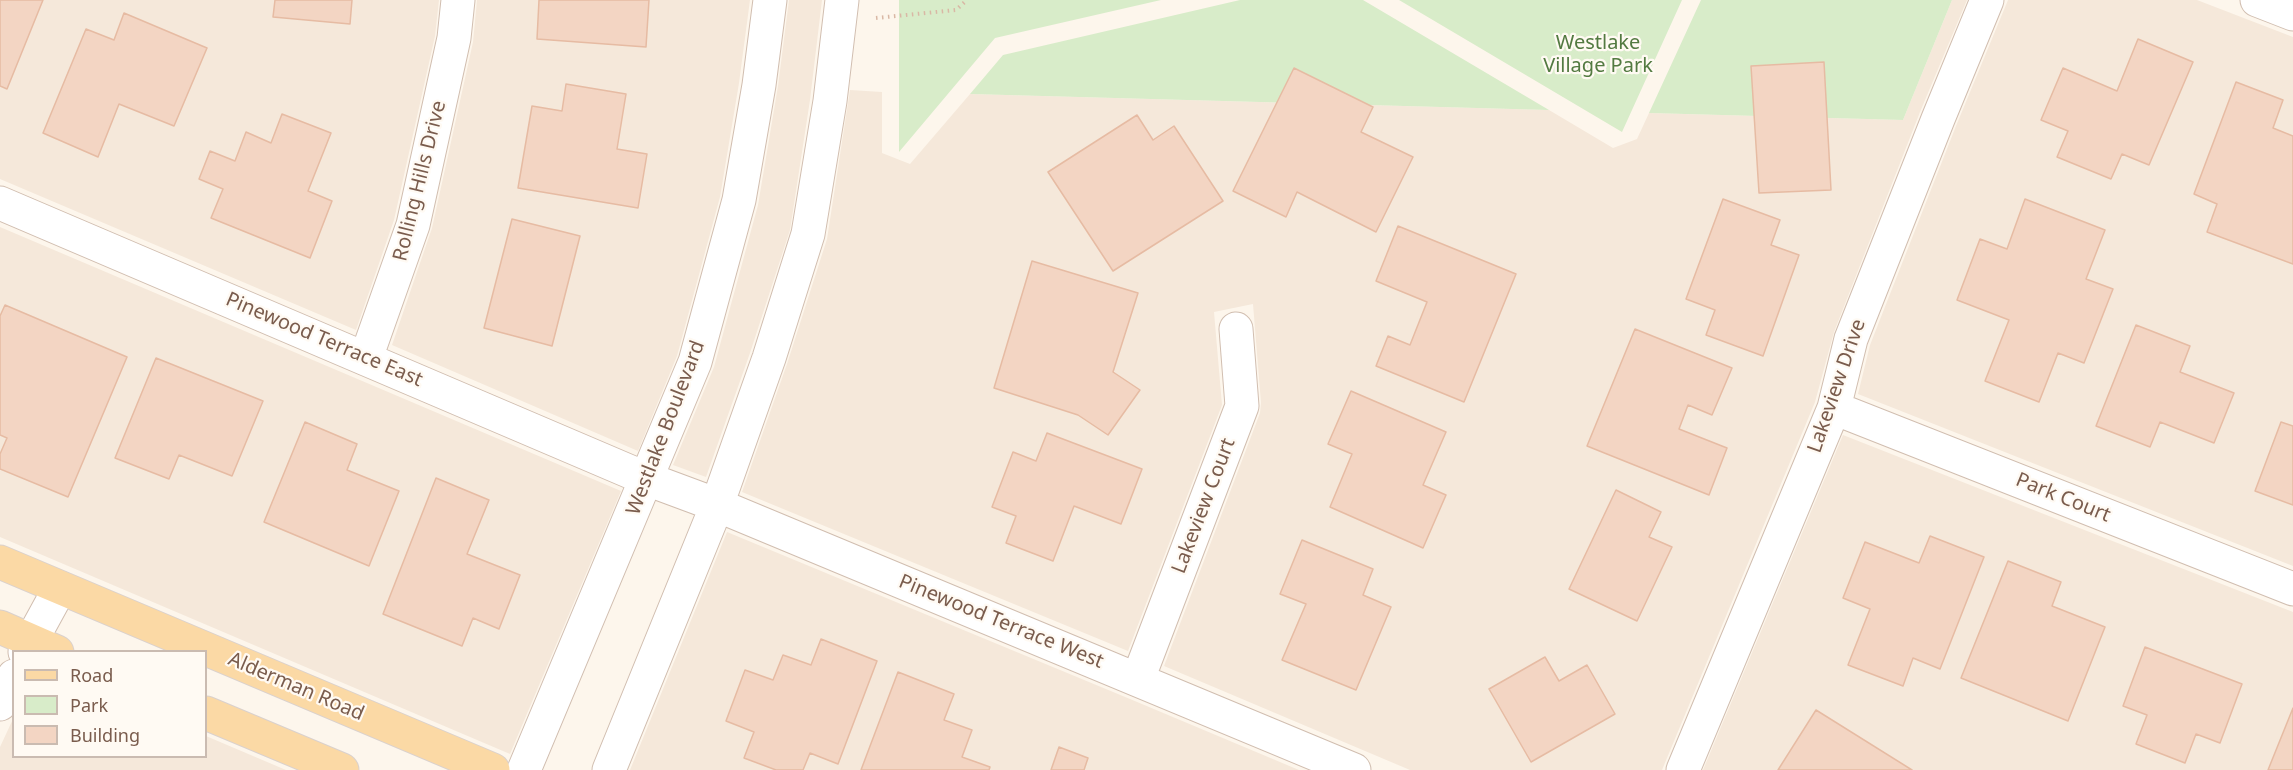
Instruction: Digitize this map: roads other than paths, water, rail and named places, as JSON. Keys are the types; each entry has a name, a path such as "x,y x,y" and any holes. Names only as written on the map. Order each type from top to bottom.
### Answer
{"main road":[{"name":"Alderman Road","path":"0,562 493,770"},
{"path":"0,627 38,648"},
{"path":"207,713 342,770"}],"street":[{"name":"Rolling Hills Drive","path":"366,358 413,225 454,38 458,0"},
{"name":"Westlake Boulevard","path":"524,770 695,362 739,200 759,85 770,0"},
{"name":"Lakeview Drive","path":"1683,770 1834,408 1851,339 1988,0"},
{"path":"2257,0 2293,14"},
{"path":"609,770 717,504 769,358 808,234 830,101 840,11"},
{"name":"Pinewood Terrace East","path":"0,203 647,479"},
{"name":"Lakeview Court","path":"1138,679 1242,406 1236,329"},
{"name":"Park Court","path":"1834,408 2293,589"},
{"name":"Pinewood Terrace West","path":"647,479 717,504 1354,770"},
{"path":"38,648 60,588"},
{"path":"0,704 12,680"}],"park label":[{"name":"Westlake Village Park","path":"1598,54"}]}
